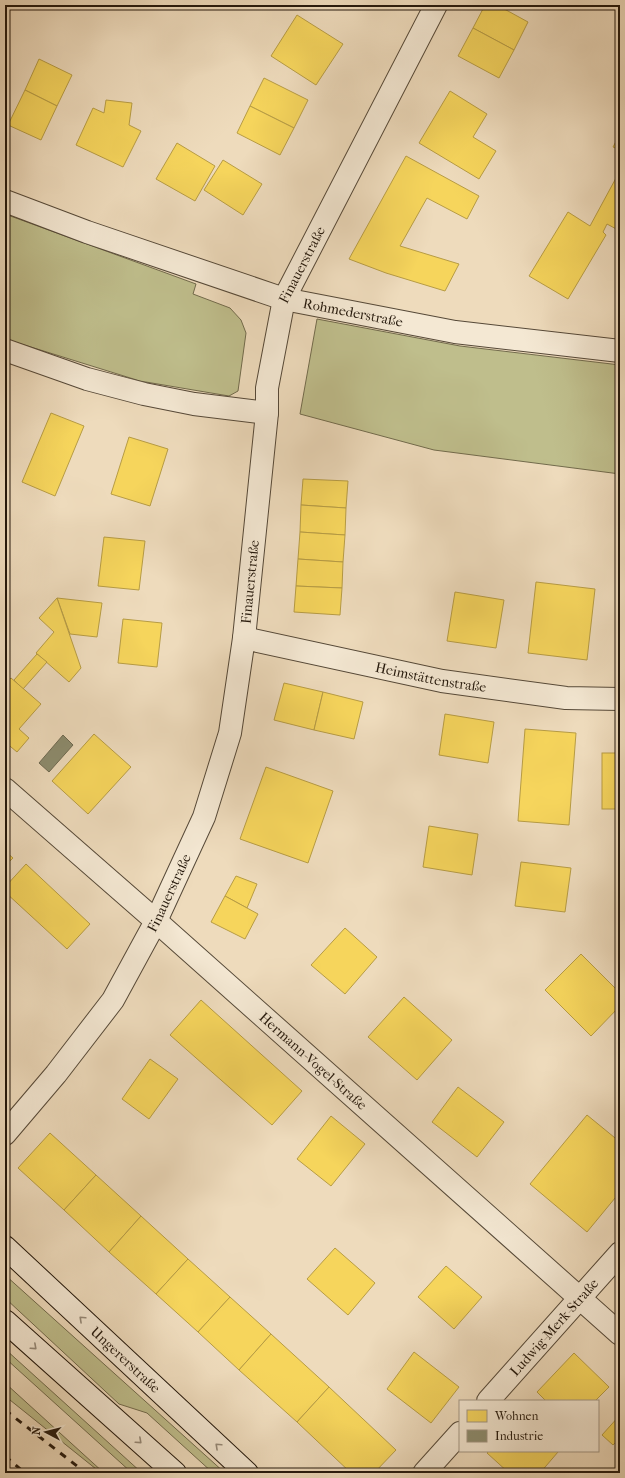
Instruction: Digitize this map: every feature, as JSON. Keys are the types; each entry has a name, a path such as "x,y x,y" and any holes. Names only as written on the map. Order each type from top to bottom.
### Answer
{"street":[{"name":"Finauerstraße","path":"5,1134 56,1074 113,1000 156,921 206,809 230,733 244,638 267,413 267,388 284,299 436,5"},
{"name":"Rohmederstraße","path":"5,201 87,232 284,299 455,332 620,351"},
{"path":"5,350 87,379 144,394 194,404 267,413"},
{"name":"Heimstättenstraße","path":"244,638 442,681 566,698 620,699"},
{"name":"Hermann-Vogel-Straße","path":"5,789 156,921 620,1334"},
{"name":"Ungererstraße","path":"5,1247 246,1473"},
{"name":"Ludwig-Merk-Straße","path":"489,1400 620,1253"},
{"path":"5,1321 174,1473"},
{"path":"424,1473 459,1434"}],"shaded area":[{"path":"5,214 196,284 193,294 230,308 241,320 246,333 238,391 229,396 140,381 5,339"},
{"path":"317,319 460,346 620,365 620,474 434,450 300,414"},
{"path":"5,1275 225,1473 213,1473 147,1413 119,1404 5,1298"},
{"path":"5,1349 142,1473 132,1473 5,1358"},
{"path":"5,1383 104,1473 101,1473 5,1396"}],"building: Wohnen":[{"path":"485,5 497,5 528,22 514,50 473,28"},
{"path":"297,15 343,44 316,85 271,56"},
{"path":"473,28 514,50 499,78 458,56"},
{"path":"39,59 72,75 57,106 25,90"},
{"path":"264,78 308,100 294,128 250,106"},
{"path":"25,90 57,106 41,140 8,125"},
{"path":"450,91 487,114 473,137 496,151 479,179 419,143"},
{"path":"106,100 132,103 129,125 141,131 123,167 76,145 93,108 104,113"},
{"path":"250,106 294,128 280,155 237,133"},
{"path":"620,134 620,150 613,147"},
{"path":"177,143 215,166 195,201 156,179"},
{"path":"406,156 479,196 467,219 427,198 400,246 459,264 445,291 386,273 349,259"},
{"path":"223,160 262,184 243,215 204,190"},
{"path":"616,178 620,180 620,231 607,224 603,232 606,235 568,299 529,276 568,212 590,226"},
{"path":"51,413 84,426 55,496 22,482"},
{"path":"129,437 168,449 150,506 111,494"},
{"path":"303,479 348,481 346,508 301,505"},
{"path":"301,505 346,508 345,535 300,532"},
{"path":"620,523 620,569 617,569 616,524"},
{"path":"300,532 345,535 343,562 298,559"},
{"path":"104,537 145,541 139,590 98,586"},
{"path":"298,559 343,562 342,588 296,586"},
{"path":"536,582 595,589 587,660 528,653"},
{"path":"296,586 342,588 340,615 294,612"},
{"path":"455,592 504,600 496,648 447,641"},
{"path":"57,598 102,603 97,637 70,634"},
{"path":"57,598 81,668 69,682 36,653 54,632 39,618"},
{"path":"123,619 162,623 157,667 118,663"},
{"path":"37,654 47,662 23,689 14,680"},
{"path":"11,678 41,704 19,729 29,738 17,752 5,742 5,684"},
{"path":"284,683 323,692 314,730 274,720"},
{"path":"323,692 363,702 354,739 314,730"},
{"path":"445,714 494,722 488,763 439,755"},
{"path":"525,729 576,733 569,825 518,821"},
{"path":"94,734 131,767 88,814 52,781"},
{"path":"602,753 620,753 620,809 602,809"},
{"path":"266,767 333,791 308,863 240,839"},
{"path":"429,826 478,834 472,875 423,867"},
{"path":"5,851 13,858 5,866"},
{"path":"521,862 571,868 565,912 515,906"},
{"path":"26,864 90,924 67,949 5,892 5,887"},
{"path":"236,876 257,884 247,908 225,896"},
{"path":"225,896 258,914 245,939 211,922"},
{"path":"345,928 377,957 345,994 311,965"},
{"path":"581,954 620,993 620,1006 591,1036 545,990"},
{"path":"5,964 10,968 5,973"},
{"path":"404,997 452,1040 417,1080 368,1037"},
{"path":"201,1000 302,1091 272,1125 170,1035"},
{"path":"150,1059 178,1079 149,1119 122,1099"},
{"path":"458,1087 504,1122 477,1157 432,1122"},
{"path":"587,1115 620,1142 620,1192 587,1232 530,1184"},
{"path":"331,1116 365,1144 331,1186 297,1159"},
{"path":"50,1133 96,1175 64,1210 18,1168"},
{"path":"96,1175 141,1216 109,1252 64,1210"},
{"path":"141,1216 188,1259 156,1294 109,1252"},
{"path":"335,1248 375,1283 348,1315 307,1279"},
{"path":"188,1259 230,1297 198,1332 156,1294"},
{"path":"446,1266 482,1297 454,1329 418,1297"},
{"path":"230,1297 271,1334 239,1370 198,1332"},
{"path":"271,1334 329,1387 297,1422 239,1370"},
{"path":"414,1352 459,1387 431,1423 387,1389"},
{"path":"574,1353 609,1387 596,1400 545,1400 537,1392"},
{"path":"329,1387 396,1450 374,1473 351,1473 297,1422"},
{"path":"620,1415 620,1444 617,1441 613,1445 602,1435"},
{"path":"558,1452 540,1473 509,1473 487,1453"}],"building: Industrie":[{"path":"63,735 73,745 49,772 39,763"}],"railway":[{"path":"5,1410 86,1473"},
{"path":"5,1456 25,1473"}]}
